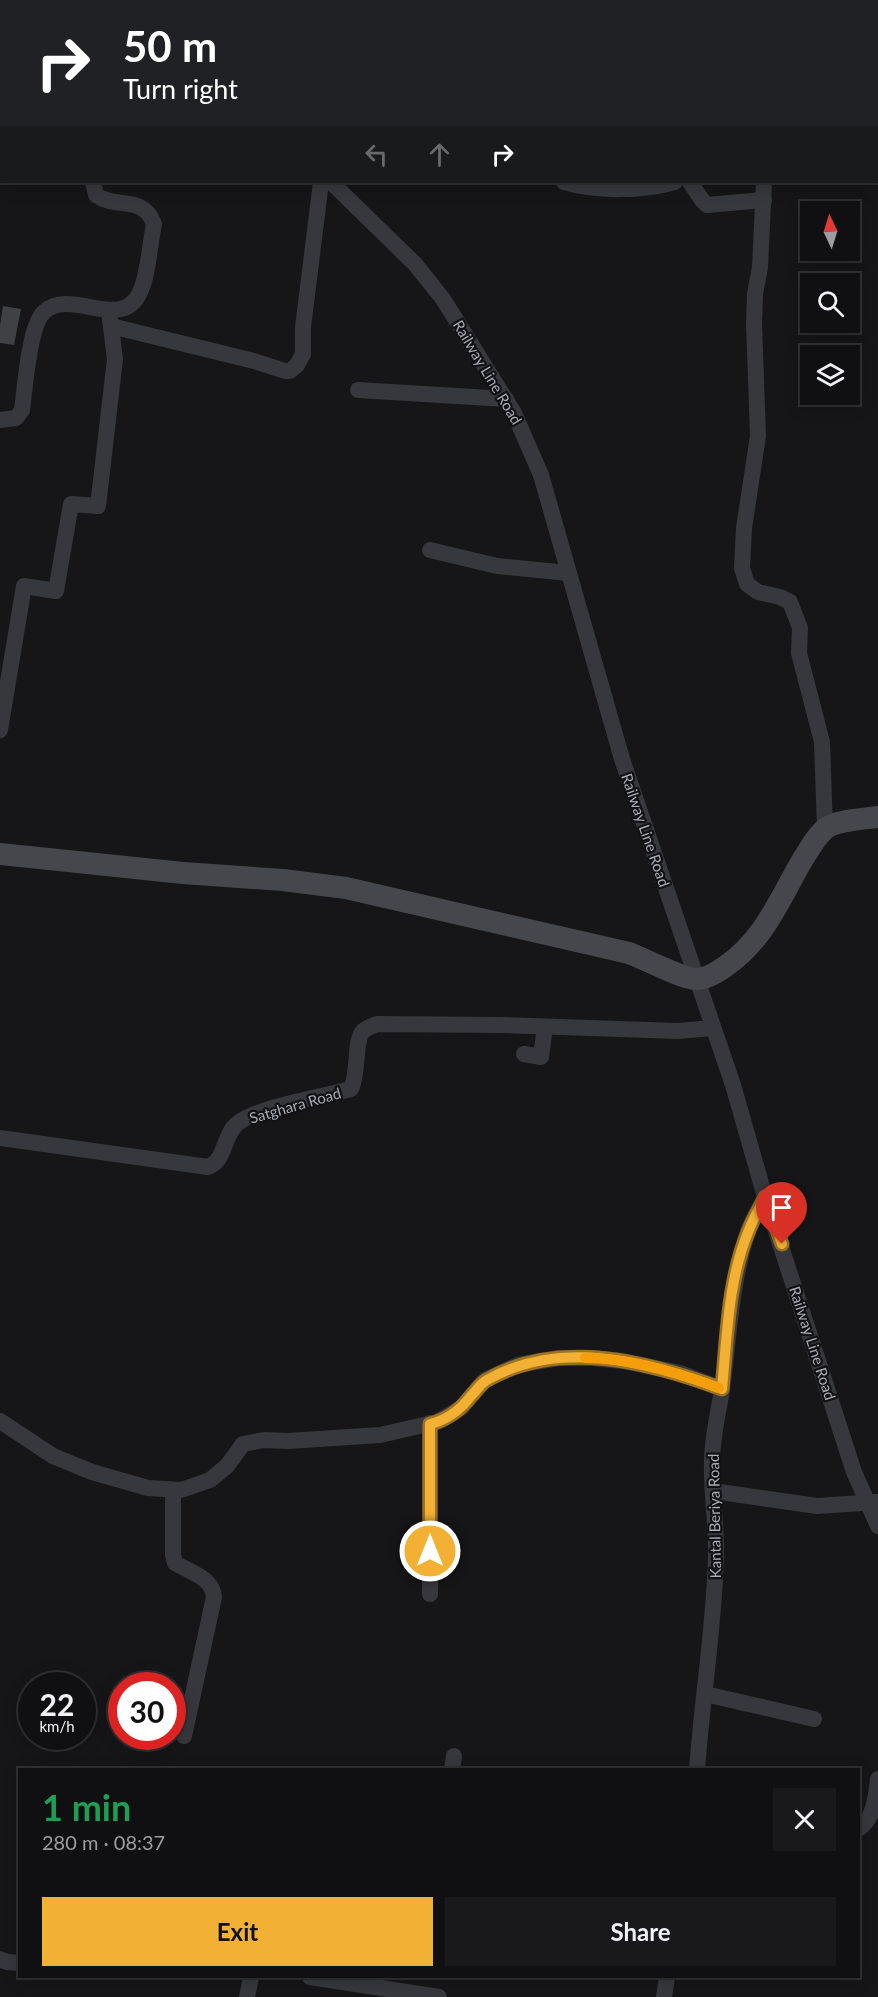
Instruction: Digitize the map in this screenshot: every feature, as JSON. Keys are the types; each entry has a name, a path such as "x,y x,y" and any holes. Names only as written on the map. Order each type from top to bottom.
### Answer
{"street":[{"path":"93,183 96,195 102,199 143,207 154,224 141,290 136,300 110,318"},
{"path":"0,420 16,418 22,410 35,327 43,312 58,304 290,371 297,365 303,354 303,327 321,183"},
{"name":"Railway Line Road","path":"332,183 415,264 443,299 506,399 527,440 541,475 622,759 734,1085 765,1197 854,1472 872,1503 878,1526"},
{"path":"351,201 353,183"},
{"path":"567,183 583,188 660,186 671,183"},
{"path":"691,183 707,205 764,200"},
{"path":"764,183 760,267 755,294 754,323 758,436 744,528 742,568 747,584 758,592 790,602 800,628 800,653 822,742 825,829"},
{"path":"0,730 4,682 24,586 56,591 71,504 98,506 115,359 110,318"},
{"path":"358,390 506,399"},
{"path":"430,550 497,566 568,573"},
{"path":"0,854 183,873 283,880 346,888 629,952 697,980 739,957 757,938 776,910 808,851 825,829 847,821 878,818"},
{"name":"Satghara Road","path":"0,1138 208,1167 219,1160 229,1131 240,1121 266,1111 351,1089 356,1079 360,1037 364,1029 377,1024 503,1025 678,1031 713,1028"},
{"path":"524,1054 541,1057 545,1027"},
{"name":"Kantal Beriya Road","path":"697,1768 711,1648 716,1554 712,1462 737,1271 748,1231 765,1197"},
{"path":"0,1422 52,1456 92,1472 148,1488 181,1490 210,1480 227,1466 243,1444 264,1440 288,1441 381,1435 437,1422 461,1408 485,1380 518,1365 558,1358 622,1361 680,1373 722,1389"},
{"path":"430,1424 430,1594"},
{"path":"173,1490 173,1556 175,1563 209,1582 214,1589 186,1727"},
{"path":"712,1491 817,1506 872,1503"},
{"path":"705,1694 814,1719"},
{"path":"860,1827 870,1816 878,1783"},
{"path":"0,1959 7,1962 18,1962"},
{"path":"247,1997 251,1978"},
{"path":"316,1978 439,1997"},
{"path":"664,1997 667,1978"}],"building":[{"path":"3,306 21,309 14,345 0,343"}],"slow traffic":[{"path":"585,1358 622,1361 680,1373 719,1388"}],"route":[{"path":"430,1551 430,1424 461,1408 485,1380 518,1365 558,1358 622,1361 680,1373 722,1389 737,1271 748,1231 765,1197 782,1244"}]}
